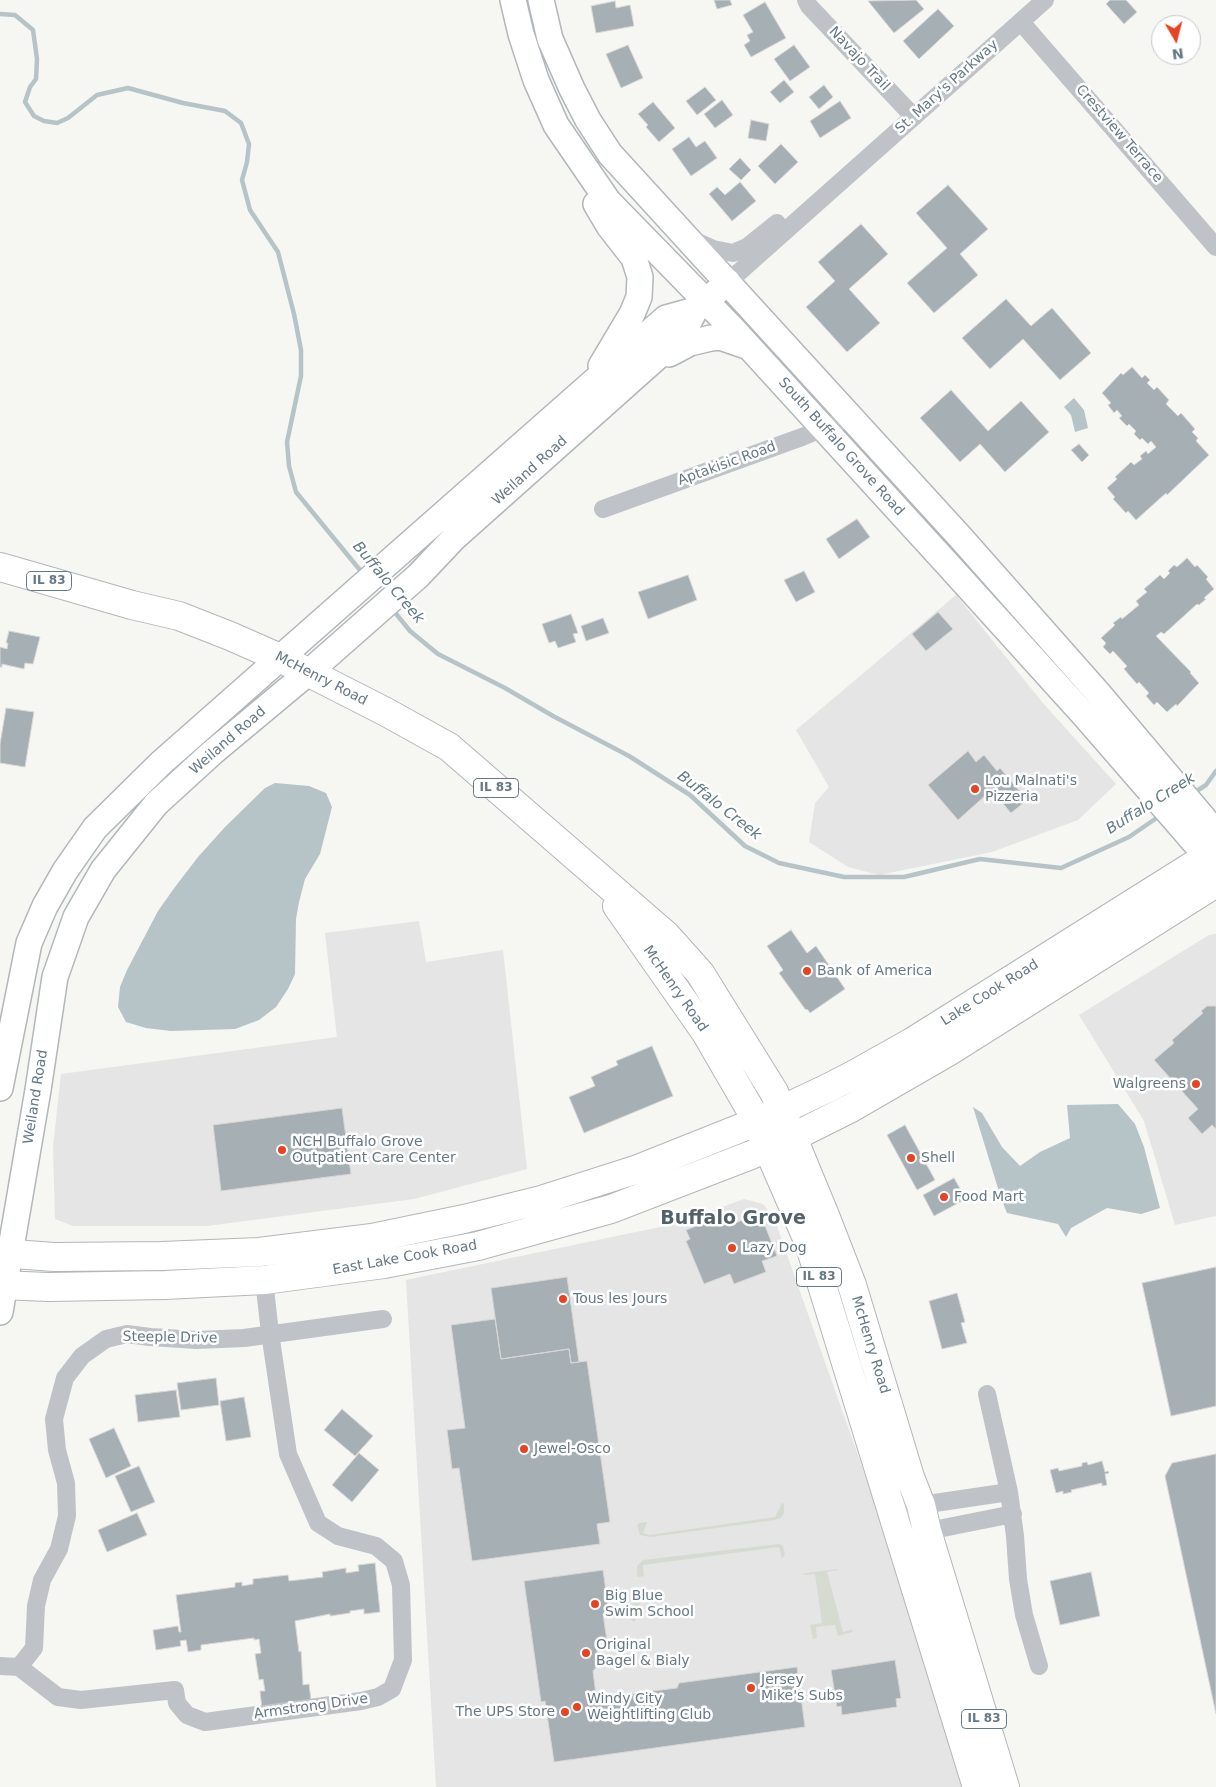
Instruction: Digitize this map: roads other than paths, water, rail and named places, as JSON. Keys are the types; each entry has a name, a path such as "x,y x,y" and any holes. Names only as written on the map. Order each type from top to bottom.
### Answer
{"main road":[{"name":"South Buffalo Grove Road","path":"513,0 521,34 536,80 558,128 608,201 700,305 749,347 1066,694 1156,780 1187,815 1214,852"},
{"name":"South Buffalo Grove Road","path":"541,0 550,39 572,89 588,120 610,154 851,417 1099,694 1156,780"},
{"path":"553,418 602,365 632,314 639,297 640,277 634,258 609,226 583,183 558,128"},
{"path":"700,305 728,282"},
{"name":"Weiland Road","path":"1,1294 5,1254 37,1098 54,977 76,917 102,870 156,804 213,752 309,672 418,576 454,538 682,335 700,305"},
{"name":"Weiland Road","path":"0,1088 29,943 45,906 65,871 95,828 161,763 666,318 700,305"},
{"path":"647,366 661,360 684,345 700,340 720,337 749,347"},
{"name":"McHenry Road","path":"0,567 179,616 230,636 309,672 448,747 666,935 700,973 774,1092 852,1285 910,1478 921,1505 927,1531 1005,1787"},
{"name":"Lake Cook Road","path":"756,1122 830,1087 912,1042 1214,852"},
{"name":"McHenry Road","path":"597,876 706,1033 756,1122 809,1243 977,1787"},
{"name":"Lake Cook Road","path":"793,1137 851,1108 948,1052 1216,883"},
{"name":"East Lake Cook Road","path":"5,1254 54,1257 239,1253 372,1238 464,1219 542,1200 638,1169 756,1122"},
{"name":"East Lake Cook Road","path":"1,1294 48,1287 264,1280 384,1264 497,1241 611,1209 793,1137"}],"street":[{"name":"Navajo Trail","path":"806,0 809,6 914,117"},
{"name":"St. Mary's Parkway","path":"728,282 1045,0"},
{"name":"Crestview Terrace","path":"1021,22 1216,246"},
{"name":"St. Mary's Parkway","path":"685,236 713,249 733,253 742,250 835,178 849,174"},
{"name":"Aptakisic Road","path":"603,509 851,417"},
{"name":"Armstrong Drive","path":"19,1667 58,1697 81,1700 175,1690 177,1703 187,1715 204,1722 361,1702 378,1697 392,1688 403,1660 401,1585 394,1561 376,1546 338,1536 318,1523 288,1454 264,1280"},
{"name":"Steeple Drive","path":"19,1667 34,1648 36,1606 42,1580 59,1549 67,1516 66,1483 58,1450 54,1419 65,1378 82,1356 106,1338 127,1334 197,1340 244,1338 383,1319"},
{"path":"987,1394 1010,1492 1018,1580 1024,1615 1039,1666"},
{"path":"896,1523 921,1505 1010,1492"},
{"path":"896,1523 927,1531 1013,1514"},
{"path":"0,1666 19,1667"}],"waterway":[{"name":"Buffalo Creek","path":"0,14 15,15 33,30 37,59 36,79 30,87 25,102 34,116 44,121 57,123 68,118 97,95 128,88 183,103 225,111 241,123 249,144 242,180 250,210 278,252 301,350 301,376 287,442 289,466 296,492 364,575"},
{"name":"Buffalo Creek","path":"393,610 410,631 438,654 505,688 629,756 690,795 745,846 779,863 844,877 904,877 980,859 1061,868 1129,837 1161,815"},
{"name":"Buffalo Creek","path":"1192,794 1206,785 1216,771"}],"place":[{"name":"Lou Malnati's Pizzeria","path":"975,789"},
{"name":"Bank of America","path":"807,971"},
{"name":"Walgreens","path":"1196,1084"},
{"name":"NCH Buffalo Grove Outpatient Care Center","path":"282,1150"},
{"name":"Shell","path":"911,1158"},
{"name":"Food Mart","path":"944,1197"},
{"name":"Lazy Dog","path":"732,1248"},
{"name":"Tous les Jours","path":"563,1299"},
{"name":"Jewel-Osco","path":"524,1449"},
{"name":"Big Blue Swim School","path":"595,1604"},
{"name":"Original Bagel & Bialy","path":"586,1653"},
{"name":"Jersey Mike's Subs","path":"751,1688"},
{"name":"Windy City Weightlifting Club","path":"577,1707"},
{"name":"The UPS Store","path":"565,1712"}],"district":[{"name":"Buffalo Grove","path":"733,1219"}]}
